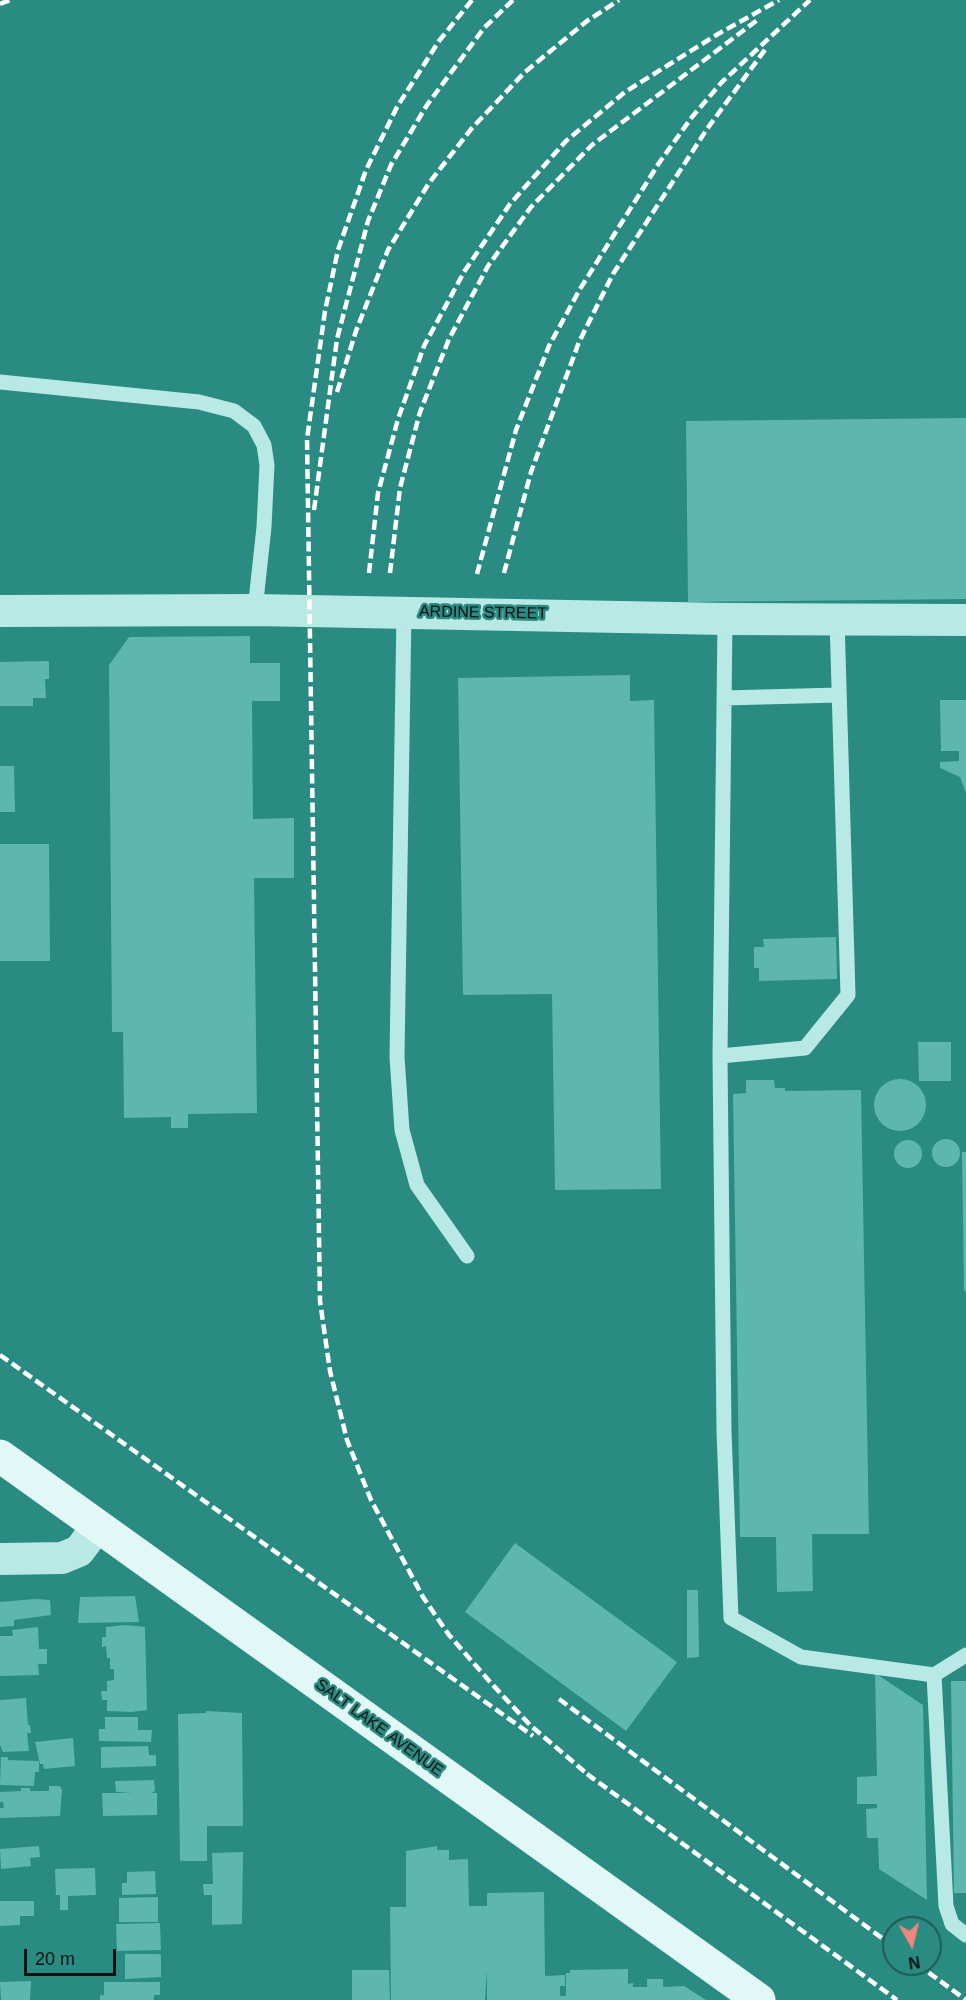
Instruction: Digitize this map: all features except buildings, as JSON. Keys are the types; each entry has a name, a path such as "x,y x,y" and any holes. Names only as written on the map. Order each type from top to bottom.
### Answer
{"street":[{"name":"ARDINE STREET","path":"0,611 255,610 725,619 966,620"},
{"name":"SALT LAKE AVENUE","path":"0,1456 759,2000"},
{"path":"0,1559 62,1558 79,1551 97,1527"}],"lane":[{"path":"0,382 199,402 234,411 254,426 264,445 267,465 263,546 255,610"},
{"path":"404,612 397,1057 402,1130 417,1185 467,1256"},
{"path":"725,619 720,1056 724,1431 731,1618 801,1657 934,1676 966,1655"},
{"path":"720,1056 805,1048 848,995 837,619"},
{"path":"724,698 839,695"},
{"path":"934,1676 946,1906 952,1924 966,1935"}],"railway":[{"path":"0,4 10,0"},
{"path":"472,0 439,41 397,107 366,170 338,250 325,311 307,439 320,1301 330,1371 347,1440 371,1500 423,1597 449,1635 531,1726 592,1778"},
{"path":"314,510 337,339 368,221 391,165 427,105 484,28 513,0"},
{"path":"337,392 356,331 388,250 429,183 472,128 525,72 587,21 619,0"},
{"path":"369,573 378,493 398,419 424,346 464,272 510,204 566,141 625,92 718,34 779,0"},
{"path":"477,574 516,430 549,346 580,289 659,163 692,117 722,82 810,0"},
{"path":"390,573 400,488 420,412 449,339 488,266 531,207 592,145 760,18"},
{"path":"504,573 531,472 579,342 613,274 707,129 767,47"},
{"path":"0,1355 533,1736"},
{"path":"559,1699 882,1938"},
{"path":"587,1774 897,2000"},
{"path":"933,1976 966,2000"}]}
